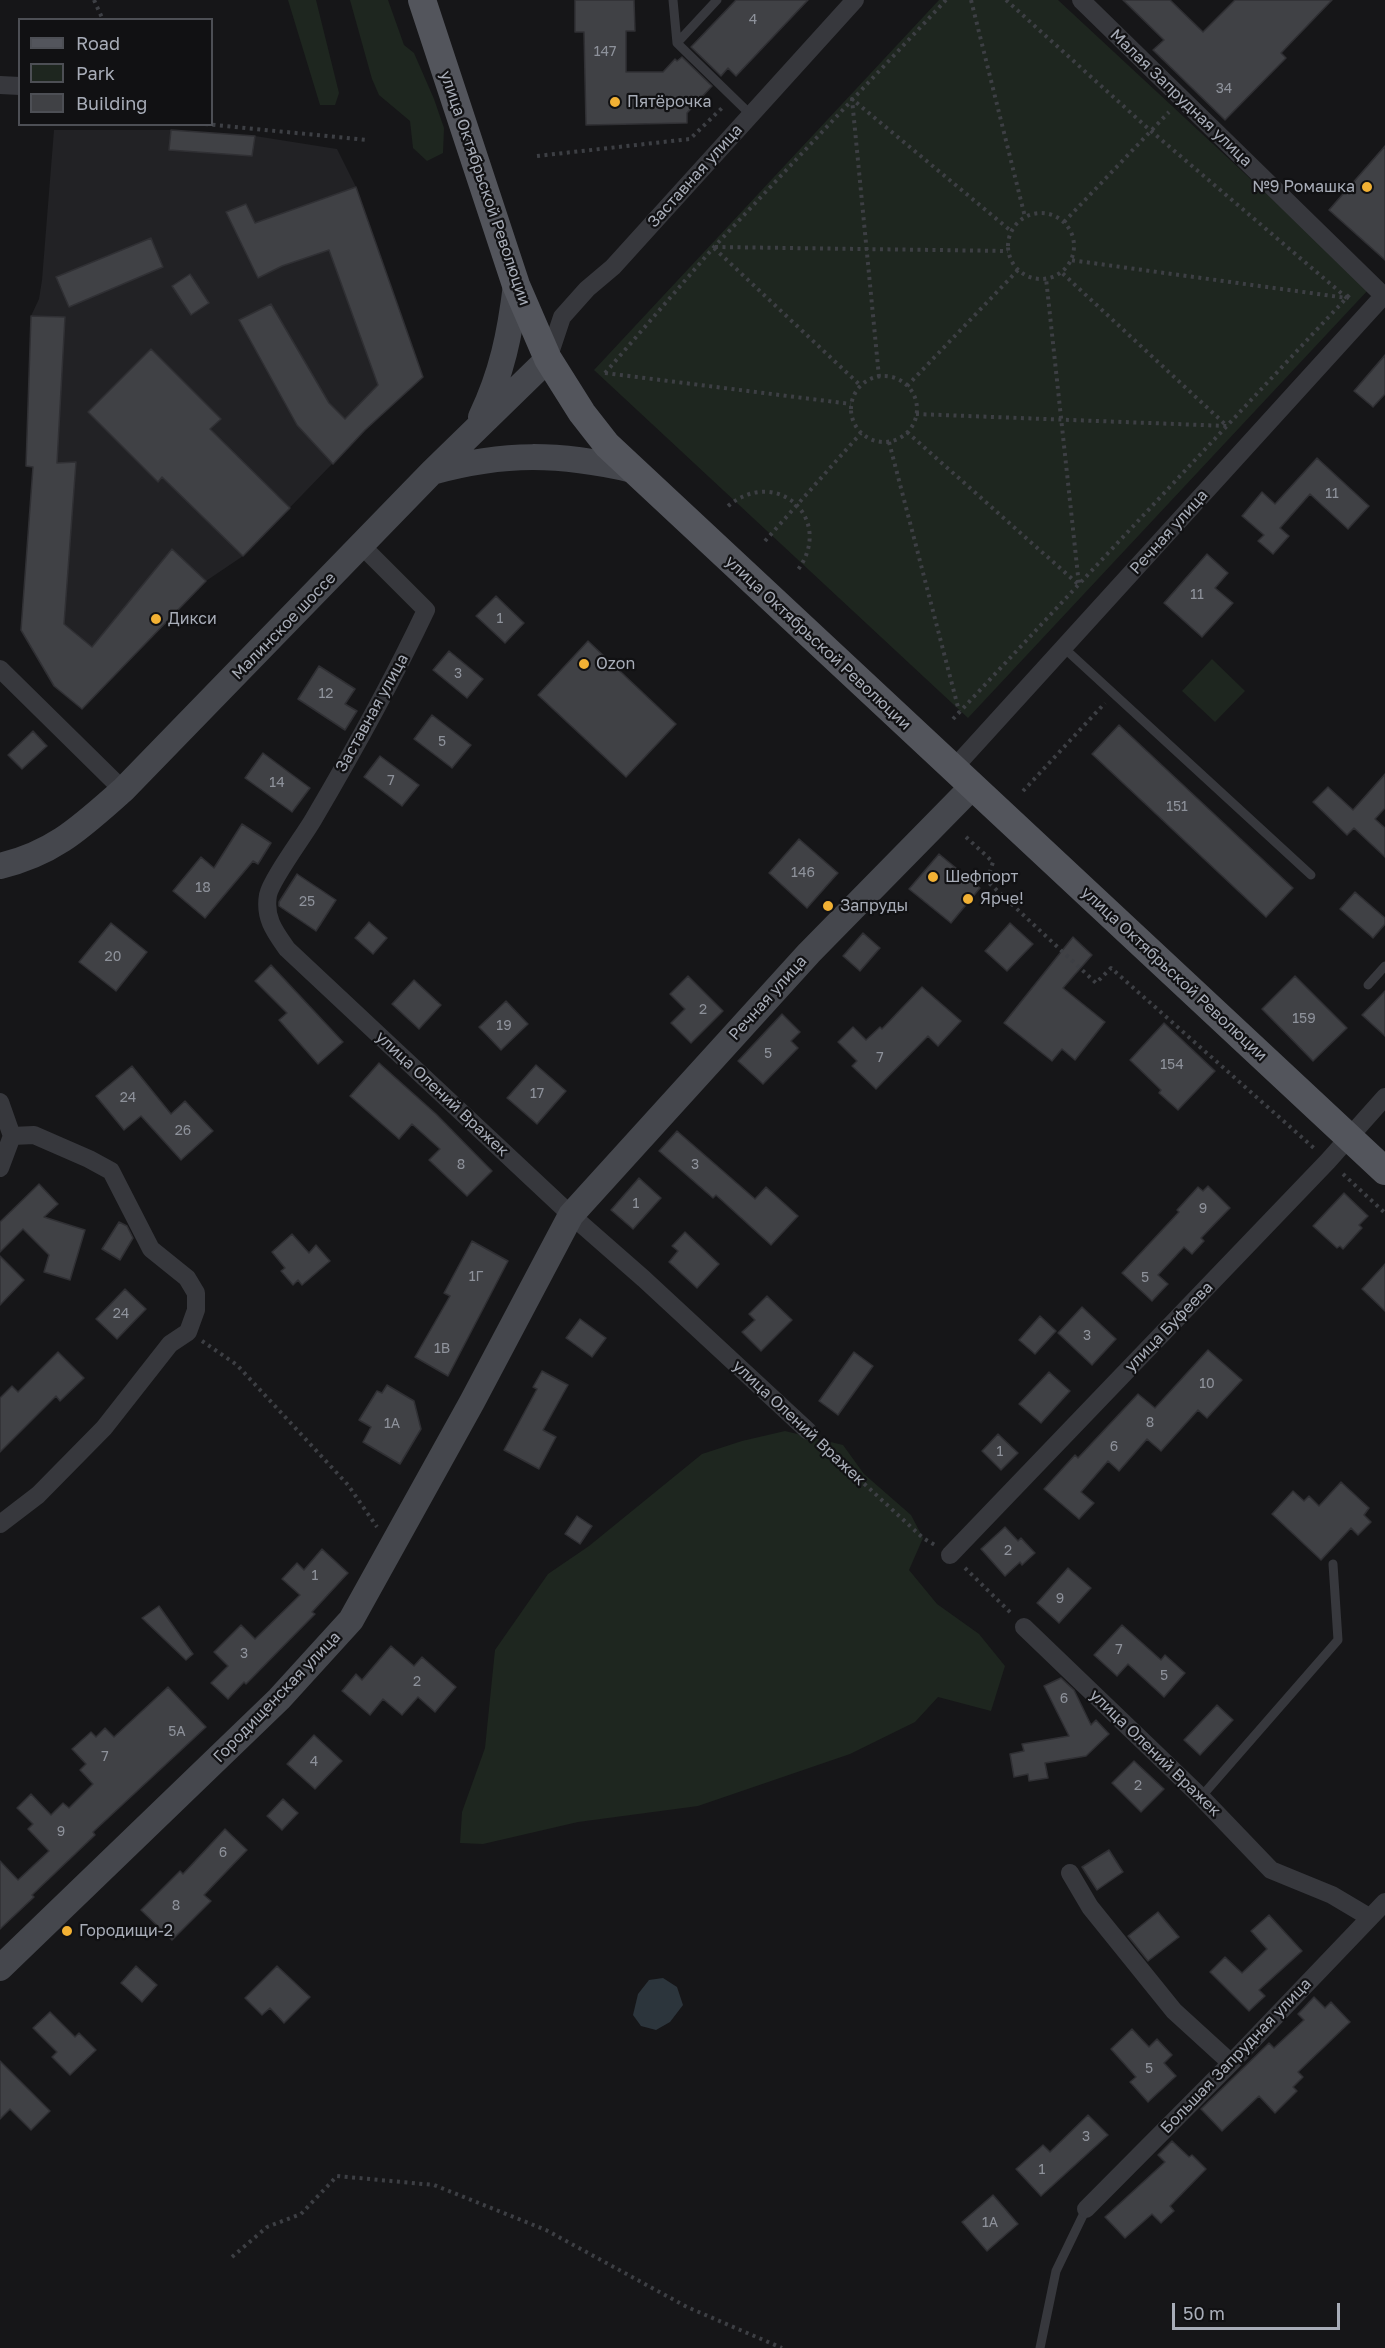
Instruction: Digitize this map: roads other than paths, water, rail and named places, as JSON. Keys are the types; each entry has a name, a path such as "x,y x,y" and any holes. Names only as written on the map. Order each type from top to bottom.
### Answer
{"main road":[{"name":"улица Октябрьской Революции","path":"422,0 516,285 548,359 582,413 607,444 1385,1172"}],"street":[{"name":"Заставная улица","path":"548,359 562,317 587,289 613,267 855,0"},
{"name":"Малая Запрудная улица","path":"1081,0 1384,296"},
{"path":"0,85 18,86"},
{"path":"474,432 499,376 512,323 516,285"},
{"name":"Речная улица","path":"571,1215 809,953 963,778 1064,648 1384,296"},
{"name":"Малинское шоссе","path":"0,866 40,854 71,836 123,790 432,472 548,359"},
{"path":"432,472 500,458 564,457 633,470"},
{"name":"Заставная улица","path":"268,893 324,800 397,669 426,610 362,546"},
{"path":"0,669 123,790"},
{"name":"улица Олений Вражек","path":"268,893 266,913 273,929 287,949 571,1215 644,1279 808,1431"},
{"name":"улица Буфеева","path":"951,1555 1328,1161 1385,1097"},
{"path":"0,1102 12,1136 0,1168"},
{"path":"0,1524 38,1495 104,1428 170,1344 188,1332 196,1310 196,1293 187,1278 151,1249 111,1171 34,1135 12,1136"},
{"name":"Городищенская улица","path":"0,1968 279,1699 351,1620 472,1402 571,1215"},
{"name":"улица Олений Вражек","path":"1024,1626 1201,1797 1270,1870 1332,1895 1369,1917"},
{"path":"1070,1873 1090,1908 1174,2011 1232,2063"},
{"name":"Большая Запрудная улица","path":"1086,2210 1232,2063 1385,1902"}],"lane":[{"path":"672,0 677,42 750,114"},
{"path":"677,42 717,0"},
{"path":"1064,648 1311,875"},
{"path":"1368,986 1385,966"},
{"path":"1201,1797 1338,1640 1333,1564"},
{"path":"1040,2348 1056,2271 1086,2210"}],"place":[{"name":"Пятёрочка","path":"615,102"},
{"name":"№9 Ромашка","path":"1367,187"},
{"name":"Дикси","path":"156,619"},
{"name":"Ozon","path":"584,664"},
{"name":"Шефпорт","path":"933,877"},
{"name":"Ярче!","path":"968,899"},
{"name":"Запруды","path":"828,906"},
{"name":"Городищи-2","path":"67,1931"}]}
